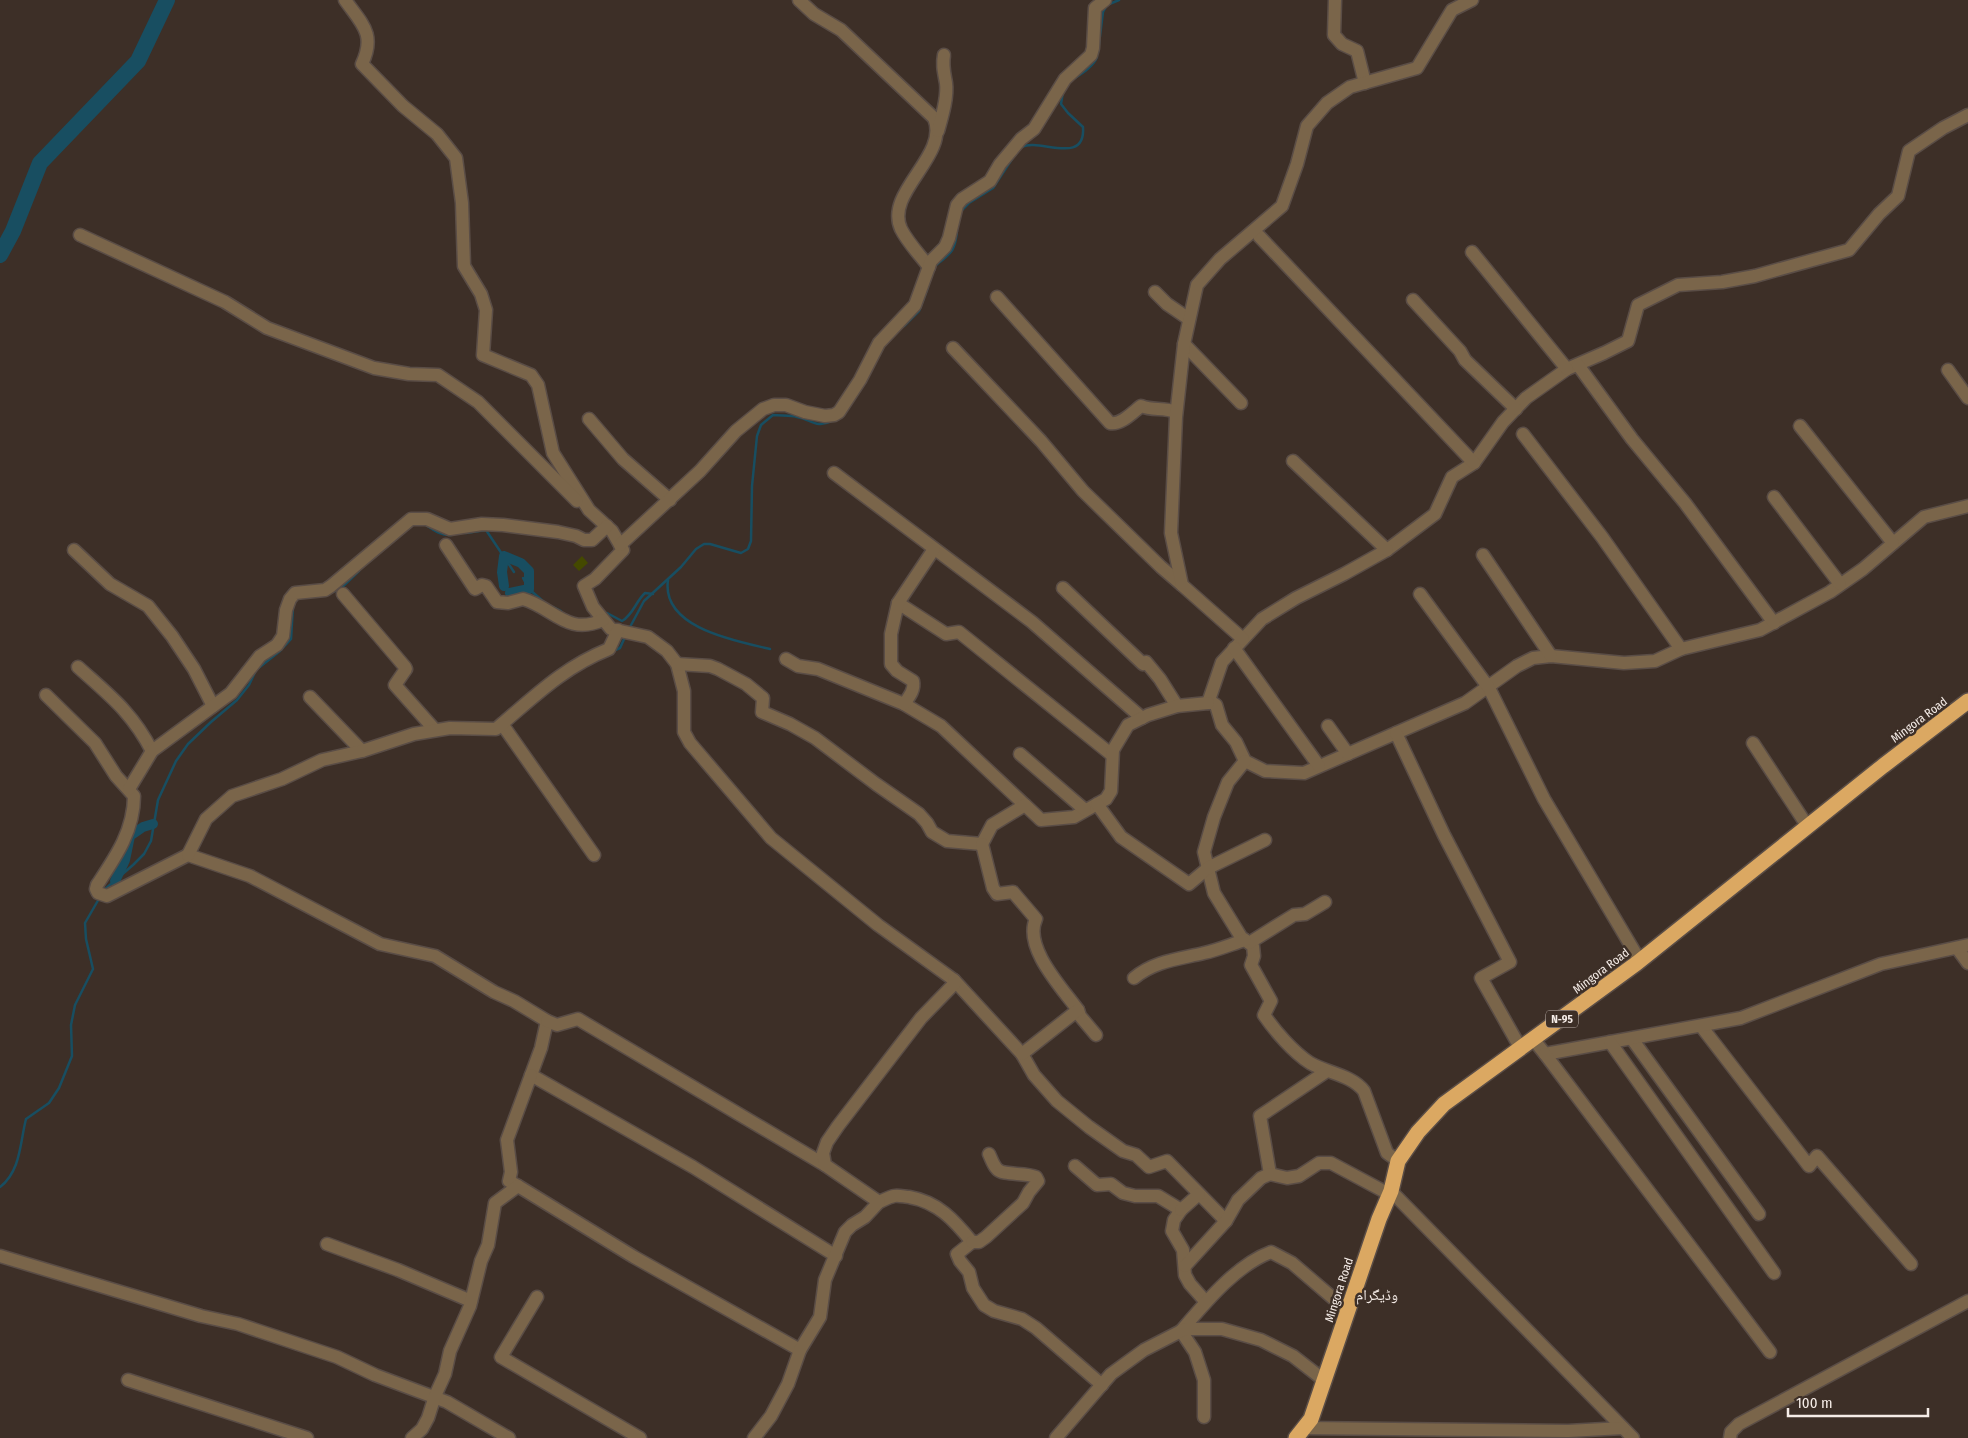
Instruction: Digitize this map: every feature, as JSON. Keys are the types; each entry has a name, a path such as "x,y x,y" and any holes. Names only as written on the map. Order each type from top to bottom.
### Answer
{"highway":[{"name":"Mingora Road","path":"1300,1433 1311,1419 1325,1381 1379,1219 1390,1192 1398,1161 1418,1132 1444,1104 1522,1049 1640,961 1968,701"}],"street":[{"path":"345,0 367,31 369,50 362,64 403,106 437,134 456,158 462,204 464,266 481,294 486,310 483,355 531,375 538,386 553,453 589,510"},
{"path":"799,0 814,14 840,30 934,118 938,131"},
{"path":"620,545 700,471 736,431 763,409 774,405 786,405 805,412 825,416 834,415 839,412 860,380 879,343 915,306 928,267 945,247 949,238 957,205 962,199 985,186 1021,139 1034,128 1065,79 1091,55 1094,48 1093,19 1095,8 1105,0"},
{"path":"1336,0 1334,35 1342,44 1357,51 1365,83"},
{"path":"1182,585 1171,533 1176,412 1184,344 1196,285 1220,259 1282,206 1297,164 1307,126 1327,103 1350,87 1417,68 1452,10 1472,0"},
{"path":"928,267 901,228 899,216 906,191 930,154 942,119 946,84 942,69 944,55"},
{"path":"1208,703 1222,662 1262,619 1296,598 1387,550 1435,514 1452,477 1474,463 1503,422 1526,398 1573,367 1628,341 1638,305 1678,284 1722,282 1755,276 1850,250 1879,214 1898,196 1909,151 1943,128 1968,115"},
{"path":"80,234 225,302 267,328 374,368 408,374 438,375 478,402 582,506 607,526 620,545 623,550 595,579 584,586 590,603 611,629 648,637 667,651 677,664 684,691 684,732 690,743 771,838 827,884 954,980 1022,1054 1034,1075 1057,1101 1089,1127 1123,1151 1136,1155 1149,1167 1166,1161 1226,1221"},
{"path":"1259,236 1474,463"},
{"path":"1472,252 1573,367 1685,503 1774,622"},
{"path":"1155,292 1167,304 1189,319"},
{"path":"997,297 1110,423 1114,424 1121,421 1141,406 1147,410 1166,408 1176,412"},
{"path":"1413,300 1460,351 1465,360 1516,409"},
{"path":"1184,344 1241,403"},
{"path":"953,348 1041,441 1084,492 1182,585 1238,644 1319,766"},
{"path":"1948,370 1968,398"},
{"path":"589,419 623,459 670,500"},
{"path":"1800,426 1893,543"},
{"path":"1523,434 1602,537 1681,649"},
{"path":"1293,461 1387,550"},
{"path":"834,473 1032,622 1142,718"},
{"path":"1774,497 1840,584"},
{"path":"786,659 798,666 818,669 904,704 941,726 1041,820 1074,817 1106,800 1112,791 1113,750 1128,725 1142,718 1177,706 1213,703 1216,705 1222,725 1236,742 1246,761 1265,771 1304,773 1465,703 1489,688 1517,666 1533,658 1551,656 1624,663 1655,661 1681,649 1760,630 1840,584 1863,568 1924,518 1968,506"},
{"path":"129,789 152,751 236,689 260,656 277,645 283,636 286,610 290,599 295,593 325,590 411,519 427,519 450,529 482,524 558,532 584,540 592,540 607,526"},
{"path":"446,544 475,588 482,585 486,586 497,602 508,603 523,599 558,618 576,625 585,626 603,620"},
{"path":"904,704 914,684 913,681 891,664 891,634 898,603 934,549"},
{"path":"74,550 110,584 148,606 172,636 194,670 213,706"},
{"path":"1483,555 1551,656"},
{"path":"1062,588 1143,664 1146,662 1160,679 1177,706"},
{"path":"343,594 405,666 406,669 395,685 435,730"},
{"path":"1420,594 1489,688 1544,799 1640,961"},
{"path":"898,603 946,634 959,632 1112,755"},
{"path":"46,694 95,743 116,776 134,796 134,806 124,844 96,889 101,894 108,896 188,855 206,819 232,796 282,779 322,760 362,751 398,738 435,730 496,729 568,669 589,657 609,649 618,630"},
{"path":"677,664 710,666 746,684 763,698 762,712 790,724 815,738 919,814 932,832 952,843 982,844"},
{"path":"78,667 126,710 143,733 152,751"},
{"path":"310,696 362,751"},
{"path":"502,724 594,855"},
{"path":"1328,726 1348,754"},
{"path":"1396,733 1444,835 1510,962 1481,978 1522,1049"},
{"path":"1753,743 1808,827"},
{"path":"1020,754 1085,810"},
{"path":"1246,761 1228,782 1214,817 1204,852 1214,893 1241,938 1253,946 1251,965 1271,1001 1264,1015 1276,1033 1308,1062 1361,1086 1387,1153 1398,1161"},
{"path":"1097,804 1121,837 1189,884 1208,868 1266,840"},
{"path":"1025,805 992,825 982,844 993,888 997,894 1013,892 1036,919 1033,925 1038,953 1043,964 1096,1035"},
{"path":"188,855 250,876 380,944 435,956 494,992 514,1001 547,1021 557,1025 578,1019 825,1165 879,1202"},
{"path":"1134,978 1146,969 1163,962 1247,941 1294,915 1305,914 1325,902"},
{"path":"1545,1054 1741,1018 1881,964 1962,947 1968,963"},
{"path":"825,1165 823,1153 827,1142 838,1126 921,1018 955,983 954,980"},
{"path":"1022,1054 1078,1010"},
{"path":"547,1021 541,1048 506,1140 511,1172 509,1181 634,1257 800,1350"},
{"path":"1700,1026 1809,1166 1817,1156 1911,1264"},
{"path":"1632,1039 1759,1214"},
{"path":"1534,1040 1770,1352"},
{"path":"1610,1042 1774,1273"},
{"path":"1270,1174 1260,1116 1327,1071"},
{"path":"530,1075 685,1162 836,1256"},
{"path":"989,1154 997,1170 1028,1174 1036,1177 1038,1181 1028,1192 1024,1203 986,1237 979,1242 972,1242 957,1254 969,1272 973,1288 984,1305 994,1311 1022,1319 1036,1328 1102,1385"},
{"path":"1184,1266 1226,1221 1238,1200 1261,1178 1270,1174 1287,1178 1299,1176 1318,1163 1330,1163 1390,1192 1633,1438"},
{"path":"1075,1166 1097,1185 1111,1184 1123,1194 1158,1196 1181,1210"},
{"path":"412,1438 422,1429 428,1418 445,1374 450,1351 471,1301 481,1261 488,1245 495,1203 518,1186"},
{"path":"1200,1194 1181,1210 1174,1220 1172,1231 1183,1250 1185,1275 1190,1284 1206,1302"},
{"path":"754,1438 771,1416 788,1384 800,1350 820,1316 825,1280 845,1232 879,1202 893,1196 930,1202 953,1219 972,1242"},
{"path":"327,1244 398,1270 471,1301"},
{"path":"1180,1331 1206,1302 1255,1258 1271,1252 1292,1263 1348,1311"},
{"path":"0,1256 201,1316 238,1324 337,1357 375,1374 435,1396 509,1438"},
{"path":"536,1297 501,1357 640,1438"},
{"path":"1730,1438 1731,1432 1739,1424 1968,1301"},
{"path":"1056,1438 1111,1374 1144,1350 1185,1329 1222,1329 1261,1340 1293,1356 1325,1381"},
{"path":"1180,1331 1195,1352 1204,1380 1204,1417"},
{"path":"128,1380 308,1438"},
{"path":"1300,1433 1438,1434 1623,1428"}],"shaded area":[{"path":"582,556 588,563 579,571 573,565"}],"waterway":[{"path":"0,255 13,231 40,163 138,61 167,0"},
{"path":"1098,52 1103,12 1107,5 1119,0"},
{"path":"1072,80 1090,67 1097,57"},
{"path":"1022,147 1030,145 1070,148 1077,145 1082,139 1083,127 1061,104 1063,92"},
{"path":"961,211 969,203 993,188 1012,159"},
{"path":"935,266 951,252 955,244 957,231"},
{"path":"904,326 919,311 928,287"},
{"path":"630,627 644,601 681,567 696,549 704,544 741,553 748,549 751,541 752,486 757,436 761,425 773,415 794,416 818,424 832,421"},
{"path":"424,524 440,533 451,535"},
{"path":"466,533 486,530 514,572"},
{"path":"504,586 502,572 504,556 521,563 529,571 529,589 510,593"},
{"path":"330,593 340,589 359,571"},
{"path":"523,578 529,589 544,602"},
{"path":"668,580 669,596 676,610 688,621 721,636 770,649"},
{"path":"607,613 622,621 629,615 645,593 653,594"},
{"path":"104,890 144,854 151,841 158,800 176,761 188,744 237,700 249,685 256,670 280,651 291,639 293,607"},
{"path":"553,607 561,611"},
{"path":"613,651 620,648 625,637"},
{"path":"115,881 125,860 130,836 143,827 153,824"},
{"path":"0,1187 7,1180 16,1165 26,1119 49,1103 59,1088 72,1056 71,1025 75,1005 93,969 86,939 85,923 100,897"}],"district":[{"name":"وڈیگرام","path":"1377,1295"}]}
